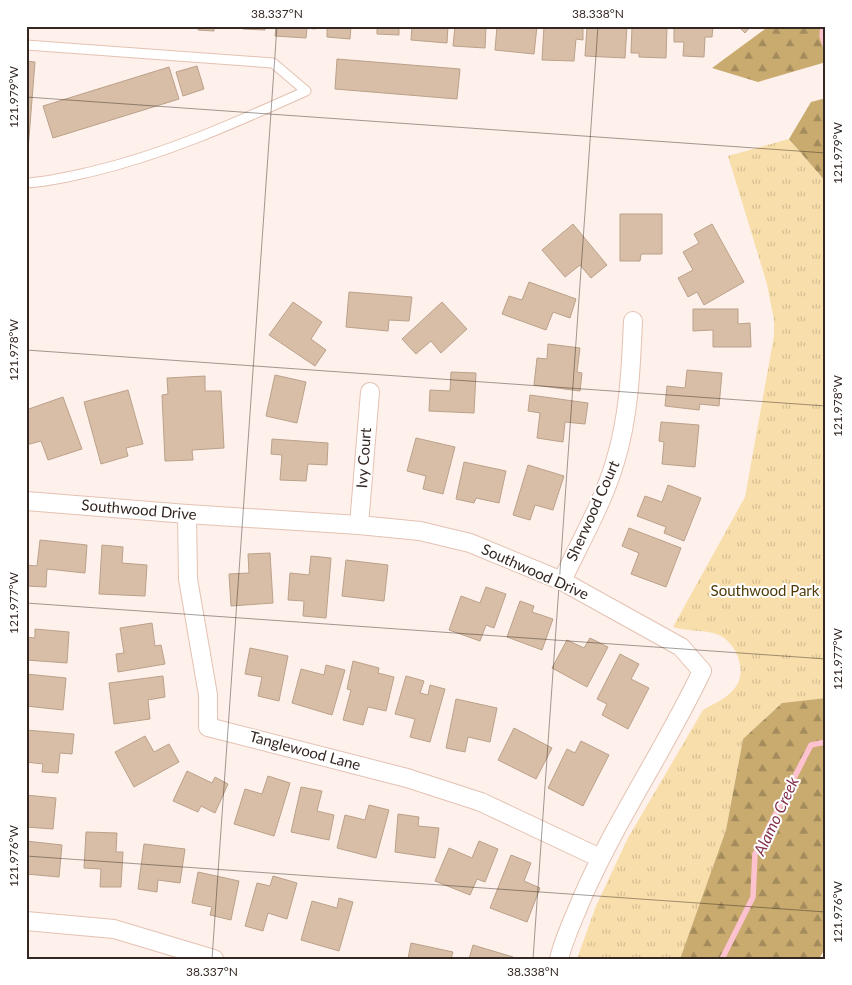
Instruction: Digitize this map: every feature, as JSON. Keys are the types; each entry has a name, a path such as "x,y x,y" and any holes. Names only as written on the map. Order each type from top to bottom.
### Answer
{"street":[{"name":"Sherwood Court","path":"562,580 591,520 615,463 626,419 633,321"},
{"name":"Ivy Court","path":"359,525 370,392"},
{"name":"Southwood Drive","path":"26,501 420,531 470,543 562,580 681,647 702,671 683,709 600,858 562,944 558,959"},
{"name":"Tanglewood Lane","path":"187,514 188,579 208,695 208,727 398,776 481,802 600,858"},
{"path":"26,921 114,929 192,955 214,959"}],"lane":[{"path":"26,45 273,63 306,91 209,135 125,163 42,183 26,184"}],"green space":[{"path":"769,26 826,26 826,62 758,82 712,68"},
{"path":"826,98 826,182 789,139 811,102"},
{"name":"Southwood Park","path":"789,139 826,182 826,698 782,703 743,739 726,830 680,959 577,959 596,906 628,838 703,710 730,693 740,678 741,671 738,656 725,638 708,632 673,627 745,497 774,336 774,320 767,284 728,156"},
{"path":"826,698 826,947 819,959 680,959 726,830 743,739 782,703"}],"building":[{"path":"198,26 214,26 214,31 198,30"},
{"path":"243,26 265,26 265,30 243,29"},
{"path":"276,26 315,26 315,29 307,28 306,38 275,36"},
{"path":"327,26 351,26 350,39 327,37"},
{"path":"377,26 399,26 399,35 377,34"},
{"path":"412,26 448,26 447,43 411,40"},
{"path":"455,26 486,26 485,48 453,46"},
{"path":"497,26 537,26 534,54 495,50"},
{"path":"544,26 583,26 583,40 576,39 574,61 542,60"},
{"path":"587,26 627,26 625,58 585,56"},
{"path":"632,26 667,26 666,58 639,57 639,53 631,53"},
{"path":"674,26 713,26 712,37 705,37 704,57 683,56 684,42 674,42"},
{"path":"738,26 751,26 745,33"},
{"path":"337,59 460,69 457,99 335,89"},
{"path":"26,61 35,62 28,150 26,150"},
{"path":"197,66 204,89 183,96 176,72"},
{"path":"169,67 179,99 53,138 43,106"},
{"path":"620,214 662,214 662,254 641,254 640,261 620,261"},
{"path":"573,224 607,265 591,278 580,265 565,277 542,250"},
{"path":"712,224 744,282 704,305 697,292 688,297 678,278 693,270 683,252 699,243 694,234"},
{"path":"529,282 576,299 570,318 553,312 546,330 502,314 509,296 522,300"},
{"path":"349,292 412,297 409,321 389,320 388,331 346,327"},
{"path":"293,302 322,322 311,339 326,350 315,366 269,335"},
{"path":"442,302 467,329 441,353 431,341 416,354 402,339"},
{"path":"693,309 738,309 738,324 750,323 751,347 713,347 713,330 693,331"},
{"path":"548,344 580,348 577,372 582,373 580,391 534,385 537,358 547,359"},
{"path":"687,370 722,373 719,406 700,404 699,410 665,406 667,386 685,388"},
{"path":"451,372 476,373 474,413 429,411 430,390 450,391"},
{"path":"275,375 306,382 297,423 266,416"},
{"path":"205,376 205,391 221,391 224,448 192,450 193,460 165,461 162,395 168,394 167,378"},
{"path":"128,390 143,444 126,448 128,456 101,464 84,402"},
{"path":"530,395 588,403 585,424 565,422 563,442 537,438 540,413 528,411"},
{"path":"63,397 82,449 48,460 41,441 26,445 26,410"},
{"path":"661,422 699,425 695,467 662,464 664,442 659,441"},
{"path":"416,438 455,447 443,494 423,489 426,476 407,471"},
{"path":"272,439 328,443 327,465 308,464 306,481 280,480 282,455 271,454"},
{"path":"464,462 506,471 499,503 476,498 474,503 456,499"},
{"path":"528,465 564,476 553,510 535,505 530,520 513,515"},
{"path":"668,485 701,498 684,541 664,533 666,527 637,516 645,496 662,502"},
{"path":"629,528 681,548 666,587 631,574 639,553 622,546"},
{"path":"40,540 87,545 85,573 47,569 46,587 26,586 26,565 37,566"},
{"path":"102,545 123,547 122,563 147,565 145,596 99,594"},
{"path":"270,553 273,603 231,606 229,574 249,573 248,554"},
{"path":"311,556 331,558 326,618 303,616 304,601 288,600 290,573 309,575"},
{"path":"346,560 388,565 384,601 342,596"},
{"path":"486,587 506,594 494,628 486,625 480,641 449,630 461,596 480,603"},
{"path":"520,601 534,606 532,612 553,619 542,650 507,637"},
{"path":"152,623 155,646 161,645 165,664 118,672 116,654 124,653 120,628"},
{"path":"35,629 69,632 67,663 26,660 26,637 35,638"},
{"path":"590,638 608,647 587,687 552,668 567,640 584,648"},
{"path":"250,648 288,656 279,701 258,696 262,677 245,674"},
{"path":"620,654 639,664 631,679 649,688 628,729 602,715 607,704 597,699"},
{"path":"353,661 379,668 378,673 394,677 386,711 368,707 363,725 343,720 351,690 347,689"},
{"path":"326,665 345,670 332,715 292,703 301,669 324,675"},
{"path":"26,674 66,678 63,710 26,706"},
{"path":"163,676 165,697 148,700 150,719 114,724 109,683"},
{"path":"406,676 424,681 420,693 428,695 430,685 445,689 430,742 410,737 415,719 395,714"},
{"path":"456,699 497,708 490,742 468,737 465,752 446,748"},
{"path":"514,728 552,748 536,779 498,760"},
{"path":"26,730 74,734 72,754 60,753 58,773 42,772 43,764 26,762"},
{"path":"145,736 154,752 169,744 179,762 134,787 115,752"},
{"path":"581,741 609,755 583,806 548,788 567,749 575,753"},
{"path":"187,771 212,783 215,777 228,784 215,813 201,806 198,812 173,801"},
{"path":"268,776 290,783 274,836 234,824 245,789 262,794"},
{"path":"301,787 322,791 317,811 334,815 329,840 291,832"},
{"path":"26,795 56,798 53,829 26,827"},
{"path":"369,805 389,810 376,858 337,848 345,815 365,820"},
{"path":"398,814 419,817 418,826 439,828 435,858 395,852"},
{"path":"86,832 117,833 116,852 123,852 121,887 100,887 101,869 84,868"},
{"path":"26,841 62,845 59,877 26,874"},
{"path":"479,841 498,849 485,882 477,879 470,895 435,881 449,848 472,858"},
{"path":"144,844 185,849 180,883 158,880 157,892 138,889"},
{"path":"511,855 531,863 524,881 540,888 527,922 490,908"},
{"path":"198,872 239,881 231,920 210,915 212,907 192,903"},
{"path":"273,876 297,883 287,919 268,913 263,931 245,926 257,883 270,886"},
{"path":"339,898 353,902 339,951 301,940 312,901 337,908"},
{"path":"411,943 453,952 451,959 408,959"},
{"path":"473,945 513,957 512,959 469,959"}],"waterway":[{"name":"Alamo Creek","path":"823,26 822,36 826,48"},
{"name":"Alamo Creek","path":"722,959 753,897 755,854 811,745 826,742"}]}
